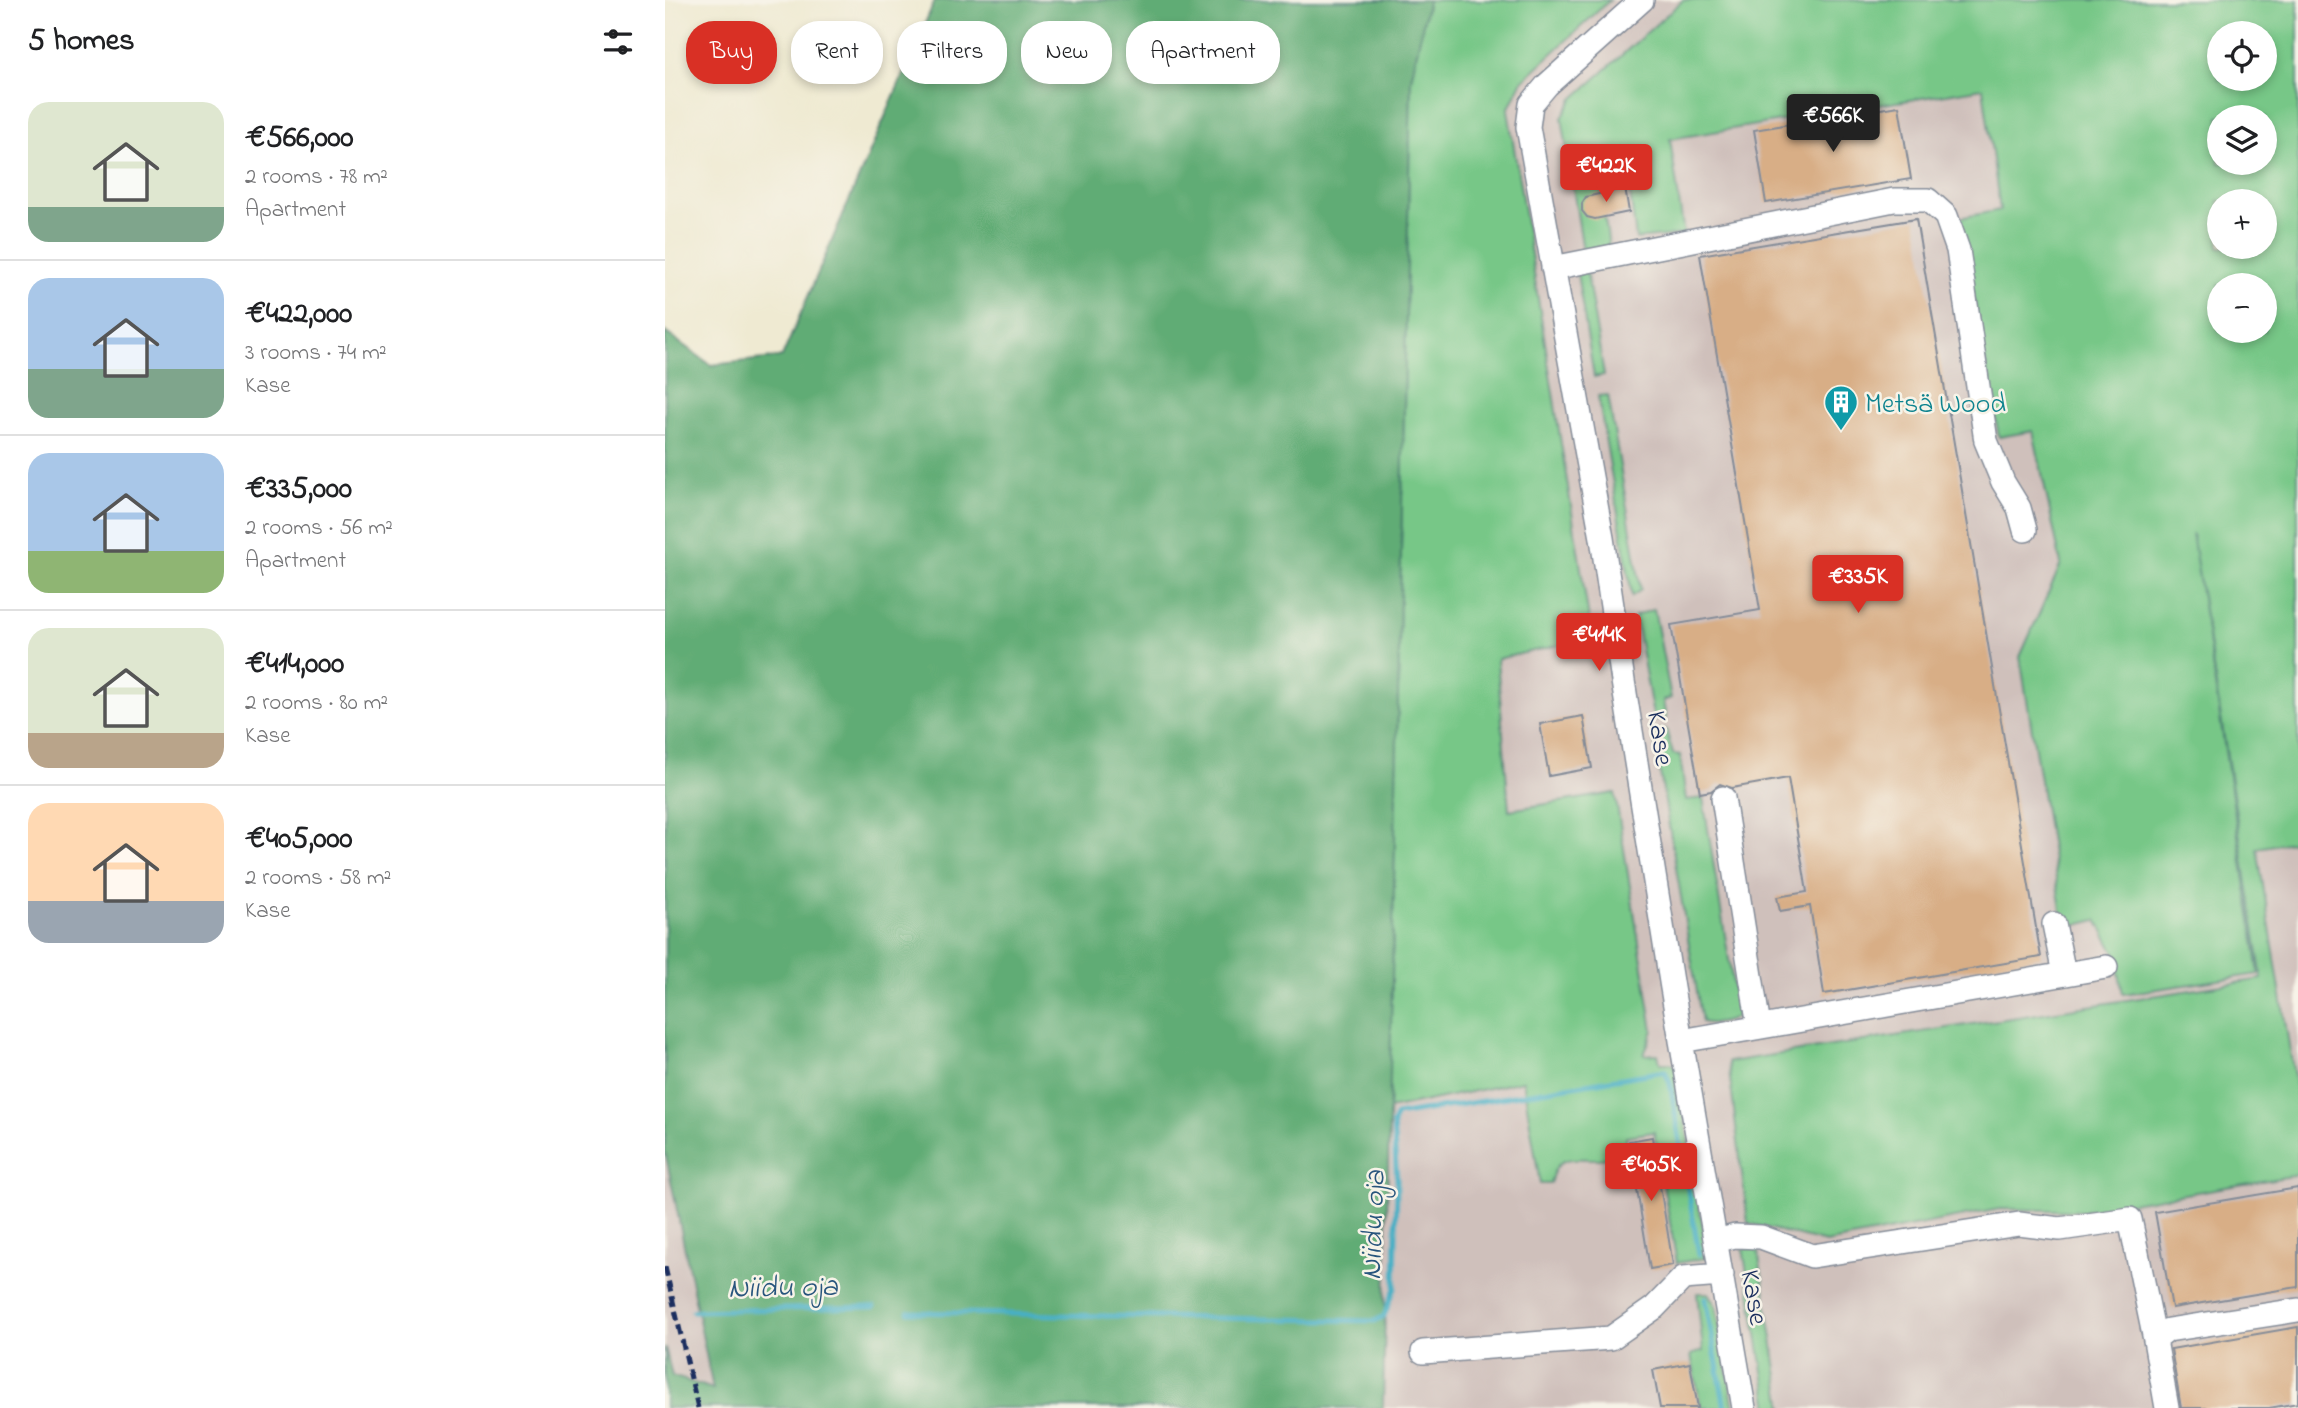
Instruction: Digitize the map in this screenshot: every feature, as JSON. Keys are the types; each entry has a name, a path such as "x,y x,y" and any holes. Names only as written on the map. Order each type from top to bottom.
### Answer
{"street":[{"name":"Kase","path":"1642,0 1547,85 1531,104 1528,127 1602,538 1681,1041 1744,1408"},
{"path":"1553,268 1894,200 1928,200 1946,216 1958,250 1986,441 2003,482 2019,508 2025,530"},
{"path":"1723,798 1759,1027"},
{"path":"2055,924 2064,974"},
{"path":"1681,1041 2106,967"},
{"path":"1716,1241 1734,1236 1761,1237 1812,1256 2019,1224 2060,1229 2130,1219 2167,1408"},
{"path":"1423,1352 1611,1338 1654,1308 1683,1278 1722,1275"},
{"path":"2155,1340 2168,1329 2298,1310"}],"shaded area":[{"path":"1428,0 2109,0 2263,979 1728,1062 1748,1223 1826,1243 2000,1209 2084,1211 2298,1175 2298,1408 1383,1408 1411,79"},
{"path":"2298,841 2298,1100 2257,848"},
{"path":"665,1151 713,1389 672,1376 665,1347"}],"green space":[{"path":"935,0 1428,0 1411,79 1383,1408 665,1408 665,1347 672,1376 713,1389 665,1151 665,332 711,365 782,357 899,84 1007,84 1007,21 926,21"},
{"path":"1428,0 1610,0 1521,82 1508,110 1592,638 1497,659 1509,810 1615,793 1653,1030 1644,1055 1658,1054 1660,1063 1670,1063 1676,1067 1706,1258 1677,1263 1654,1132 1626,1136 1627,1154 1562,1162 1553,1173 1550,1184 1540,1184 1523,1081 1389,1109 1411,79"},
{"path":"1683,0 2298,0 2298,841 2257,848 2298,1100 2298,1175 2084,1211 2000,1209 1826,1243 1748,1223 1728,1062 2262,979 2192,533 2259,974 2123,994 2115,953 2097,920 2064,928 2020,657 2061,564 2033,431 1999,437 1959,218 2000,210 1983,88 1670,139 1684,234 1636,239 1628,176 1599,178 1609,246 1583,251 1562,118 1573,99"},
{"path":"1582,271 1587,274 1604,375 1594,377 1577,274"},
{"path":"1608,395 1641,590 1632,596 1598,396"},
{"path":"1654,609 1671,698 1663,701 1666,718 1654,721 1635,616"},
{"path":"1666,729 1673,754 1680,755 1686,800 1703,798 1738,1016 1721,1023 1702,1022 1653,731"},
{"path":"1752,1247 1758,1250 1783,1408 1769,1408 1743,1249"},
{"path":"1697,1293 1708,1293 1716,1306 1734,1408 1701,1408 1691,1355 1703,1351"}],"building":[{"path":"1899,106 1911,179 1766,203 1754,130"},
{"path":"1625,188 1629,212 1595,219 1587,217 1582,211 1582,203 1586,197"},
{"name":"Metsä Wood","path":"1916,219 2041,957 1824,994 1810,906 1780,911 1777,897 1807,892 1788,778 1732,788 1720,784 1711,791 1700,793 1671,625 1760,610 1700,255"},
{"path":"1583,716 1592,768 1549,776 1540,724"},
{"path":"1652,1137 1673,1265 1650,1269 1629,1141"},
{"path":"2298,1188 2298,1287 2172,1308 2155,1212"},
{"path":"2298,1327 2298,1403 2269,1408 2181,1408 2171,1349"},
{"path":"1690,1363 1698,1408 1660,1408 1653,1370"}],"waterway":[{"name":"Niidu oja","path":"908,1312 1375,1321 1384,1316 1395,1288 1397,1180 1393,1123 1397,1115 1665,1071 1670,1083 1699,1254"},
{"name":"Niidu oja","path":"1705,1298 1725,1408"},
{"name":"Niidu oja","path":"693,1311 874,1307"}],"railway":[{"path":"665,1267 698,1408"}],"place":[{"name":"Metsä Wood","path":"1841,432"}]}
